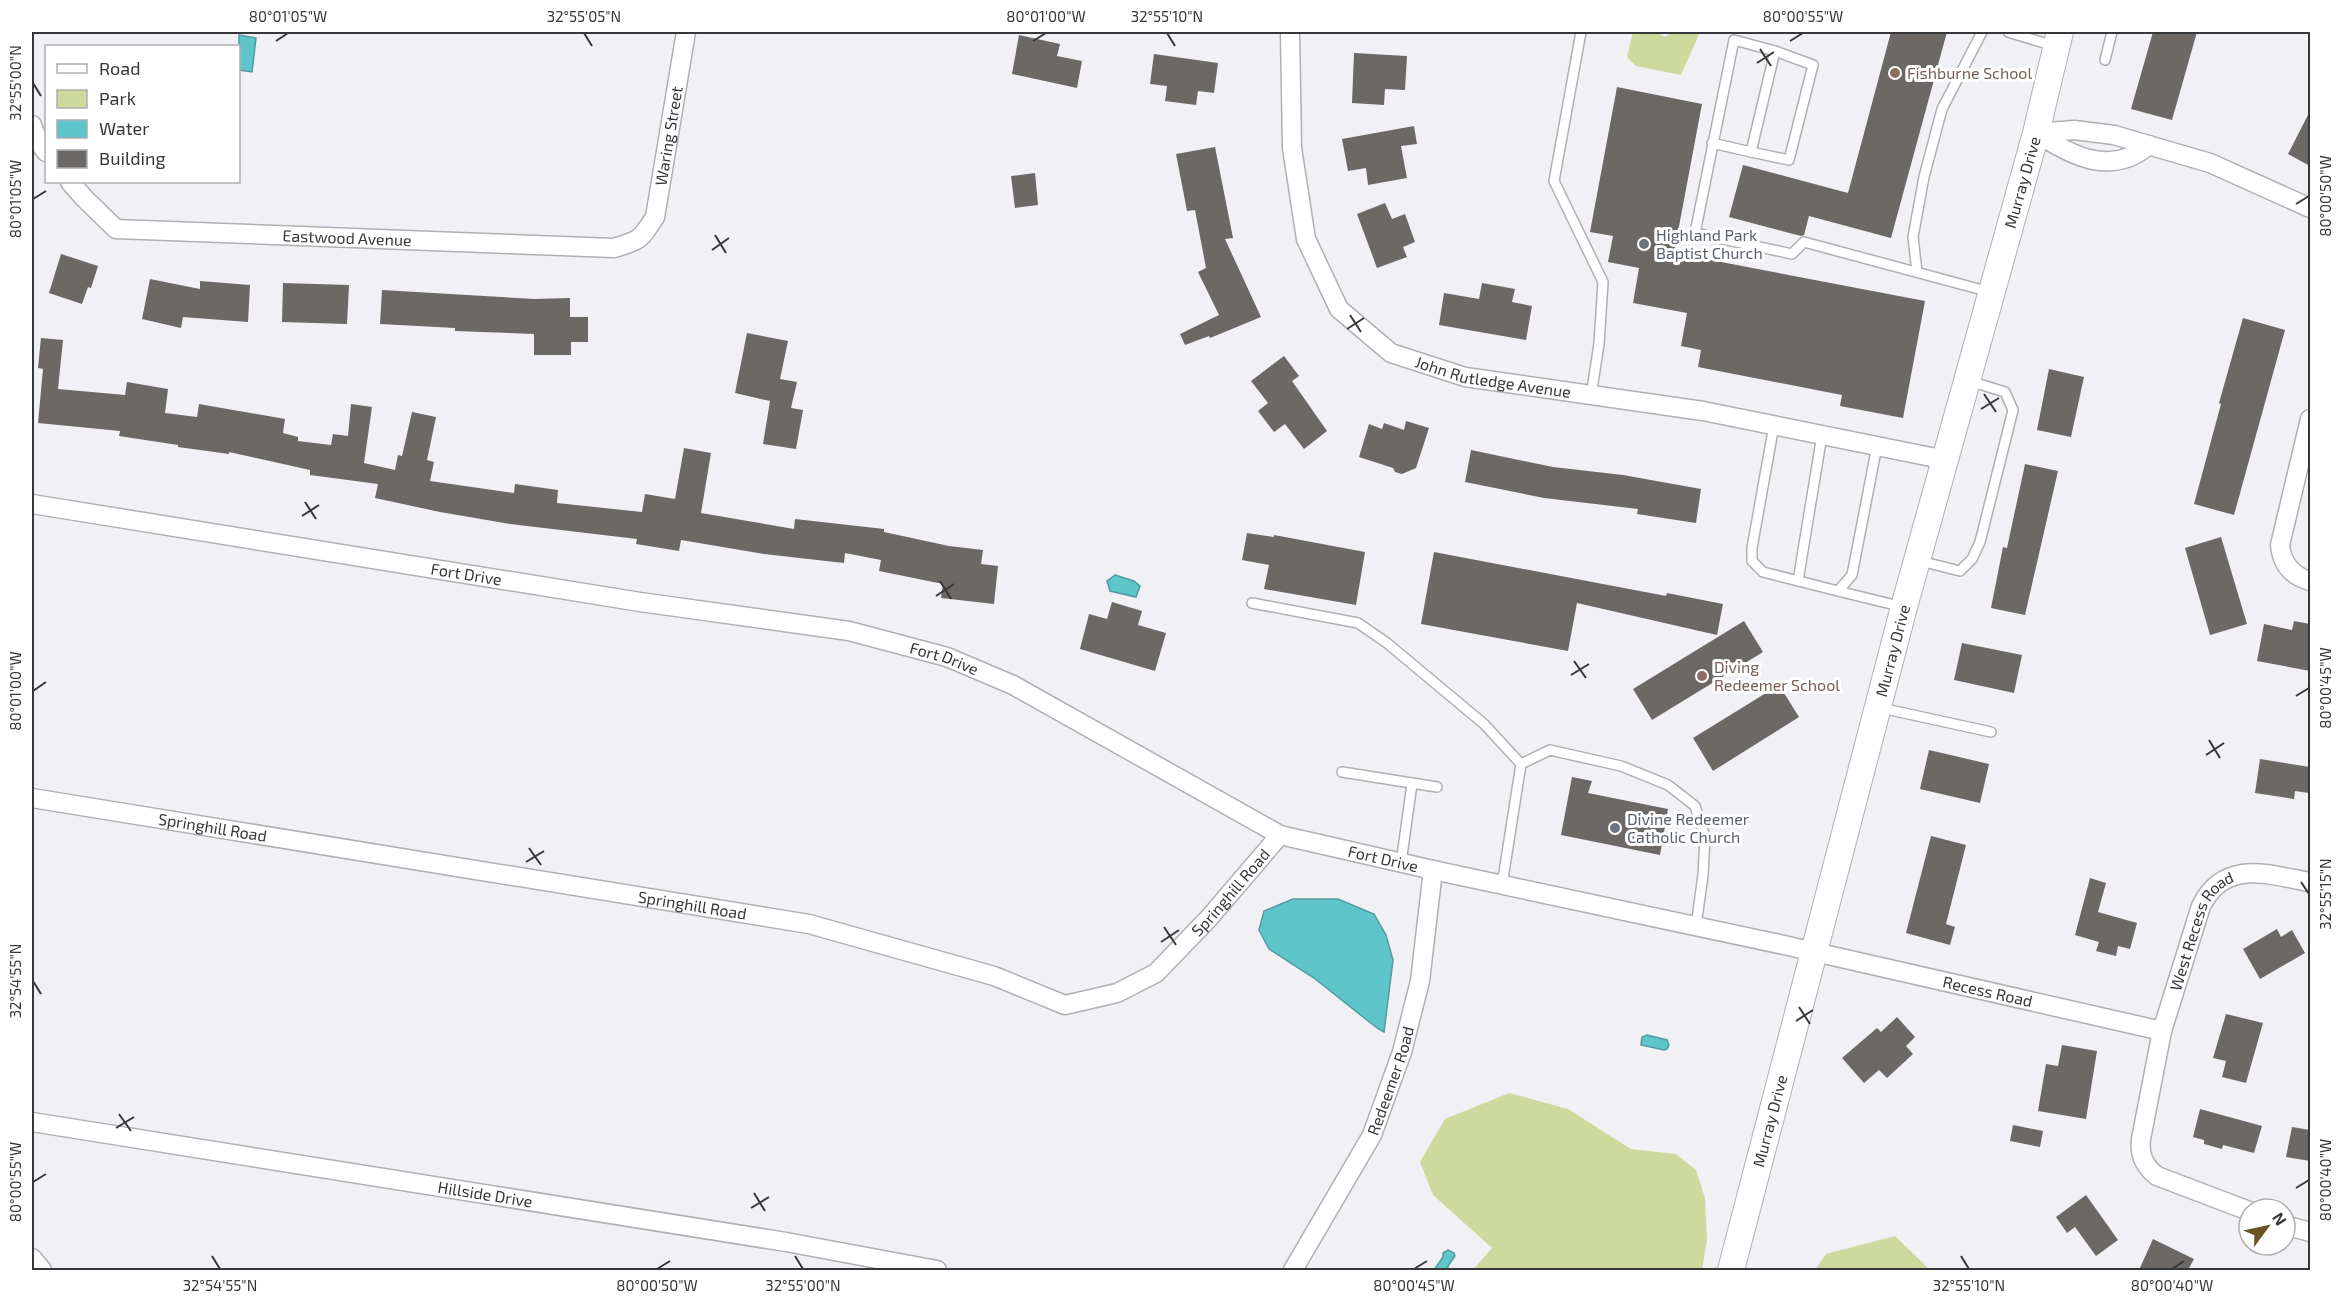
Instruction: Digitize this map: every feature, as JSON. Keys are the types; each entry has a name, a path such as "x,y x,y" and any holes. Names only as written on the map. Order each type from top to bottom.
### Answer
{"street":[{"name":"Waring Street","path":"642,237 655,217 686,32"},
{"name":"John Rutledge Avenue","path":"1285,32 1292,148 1306,239 1339,309 1391,353 1465,377 1703,411 1946,459"},
{"name":"Murray Drive","path":"1731,1270 1904,607 2036,133 2058,39"},
{"path":"32,125 38,141 45,151"},
{"path":"2036,133 2074,130 2097,132 2149,145 2217,165 2310,208"},
{"path":"2036,133 2076,156 2099,160 2129,159 2149,145"},
{"name":"Eastwood Avenue","path":"71,183 85,200 116,229 614,248 636,242 642,237"},
{"path":"2310,419 2280,544 2283,559 2291,572 2301,579 2310,581"},
{"name":"Fort Drive","path":"32,504 628,600 860,634 947,657 1013,686 1280,835 1814,952"},
{"name":"Springhill Road","path":"32,798 809,924 994,976 1065,1005 1117,993 1156,973 1209,918 1280,835"},
{"name":"Redeemer Road","path":"1293,1270 1372,1135 1402,1053 1420,981 1433,870"},
{"name":"West Recess Road","path":"2237,1206 2157,1176 2144,1162 2141,1154 2141,1138 2162,1031 2201,906 2212,888 2237,873 2254,873 2310,882"},
{"name":"Recess Road","path":"1814,952 2162,1031"},
{"name":"Hillside Drive","path":"32,1122 774,1240 937,1270"},
{"path":"32,1258 42,1270"}],"lane":[{"path":"1581,32 1554,180 1603,282 1599,344 1591,396"},
{"path":"1917,272 1913,237 1924,177 1942,110 1982,32"},
{"path":"2008,32 2058,39"},
{"path":"2105,60 2112,32"},
{"path":"1712,143 1789,160 1813,65 1775,51 1734,40 1712,143 1695,233 1792,254 1804,242 1990,292"},
{"path":"1750,152 1775,51"},
{"path":"1917,561 1960,571 1972,559 1980,543 2013,410 2005,392 1967,380"},
{"path":"1774,425 1752,548 1752,561 1763,572 1904,607"},
{"path":"1798,580 1822,435"},
{"path":"1838,591 1851,575 1877,446"},
{"path":"1252,603 1359,623 1387,643 1484,724 1521,764"},
{"path":"1878,708 1991,732"},
{"path":"1521,764 1550,750 1621,766 1668,785 1695,806 1705,837 1703,875 1696,926"},
{"path":"1502,885 1521,764"},
{"path":"1342,772 1437,787"},
{"path":"1401,863 1412,784"}],"green space":[{"path":"1633,32 1656,32 1665,37 1673,32 1700,32 1681,75 1636,66 1627,57"},
{"path":"1509,1093 1568,1109 1631,1149 1676,1154 1696,1170 1705,1198 1707,1240 1702,1270 1473,1270 1492,1248 1433,1195 1420,1162 1445,1119"},
{"path":"1895,1236 1930,1270 1815,1270 1826,1254"}],"water":[{"path":"239,35 256,38 252,72 240,70"},
{"path":"1115,575 1134,581 1140,586 1136,597 1110,591 1107,581"},
{"path":"1293,899 1338,899 1374,914 1386,935 1393,960 1384,1032 1314,978 1269,949 1259,930 1264,911"},
{"path":"1647,1035 1667,1040 1669,1045 1667,1049 1641,1045 1642,1037"},
{"path":"1448,1250 1455,1256 1448,1270 1434,1270 1443,1257 1443,1253"}],"building":[{"path":"1891,32 1947,32 1891,238 1809,216 1804,235 1801,236 1729,217 1743,165 1848,193"},
{"path":"2153,32 2197,32 2172,120 2131,109"},
{"path":"1019,35 1060,44 1057,56 1082,61 1077,88 1012,74"},
{"path":"1354,53 1407,56 1405,90 1385,89 1384,105 1352,103"},
{"path":"1154,54 1218,63 1214,93 1198,91 1196,105 1165,101 1167,86 1150,84"},
{"name":"Highland Park Baptist Church","path":"1617,87 1702,104 1674,253 1925,301 1903,418 1840,406 1842,395 1698,367 1701,350 1681,346 1687,313 1633,303 1639,268 1608,262 1613,236 1590,232"},
{"path":"2310,111 2310,166 2288,154"},
{"path":"1414,126 1417,144 1401,146 1407,178 1368,185 1366,168 1348,171 1342,139"},
{"path":"1215,147 1233,238 1225,239 1261,317 1210,338 1209,336 1185,345 1180,334 1219,315 1198,272 1206,268 1195,210 1187,211 1176,154"},
{"path":"1035,173 1038,205 1015,208 1011,176"},
{"path":"1385,203 1392,219 1405,214 1415,242 1403,247 1407,257 1377,268 1357,214"},
{"path":"61,254 98,266 91,288 88,287 82,304 49,293"},
{"path":"150,279 200,289 200,281 250,285 248,322 183,317 181,328 142,319"},
{"path":"283,283 349,285 347,324 282,322"},
{"path":"1482,283 1515,289 1512,302 1532,306 1526,340 1439,325 1444,293 1479,299"},
{"path":"382,290 534,299 570,298 570,317 588,317 588,342 571,342 571,355 534,355 534,334 455,331 455,328 380,324"},
{"path":"2243,318 2285,330 2234,515 2194,504"},
{"path":"747,333 788,341 780,379 797,382 791,408 803,410 796,449 763,444 770,401 735,393"},
{"path":"41,338 63,340 58,389 125,395 127,382 168,389 165,413 197,417 199,404 285,419 283,433 298,437 298,441 331,445 333,434 348,436 351,404 372,407 364,463 395,470 398,455 402,456 412,412 436,417 427,460 434,462 430,481 514,493 515,484 558,490 557,503 642,512 645,494 675,499 684,448 711,453 701,513 794,529 795,519 884,529 884,532 949,546 983,550 981,564 998,566 994,604 941,598 943,584 879,571 881,560 845,553 844,563 764,554 681,540 679,551 636,544 637,539 510,524 375,498 378,484 310,475 310,470 229,452 229,454 178,447 178,445 119,436 120,431 38,423 43,369 38,368"},
{"path":"1284,356 1299,376 1292,381 1327,431 1304,449 1285,424 1274,432 1258,411 1268,403 1251,381"},
{"path":"2049,369 2084,377 2071,437 2037,430"},
{"path":"1406,421 1429,428 1416,468 1402,474 1395,472 1393,468 1359,457 1369,424 1382,429 1384,423 1404,430"},
{"path":"1471,450 1553,467 1623,475 1701,489 1696,523 1637,514 1638,509 1544,498 1465,482"},
{"path":"2025,464 2058,471 2025,615 1991,608 2003,547 2007,548"},
{"path":"1247,533 1274,537 1274,535 1365,552 1356,605 1264,589 1269,565 1242,560"},
{"path":"2221,537 2247,624 2210,635 2185,548"},
{"path":"1434,552 1666,596 1667,593 1723,604 1717,635 1577,603 1568,651 1421,624"},
{"path":"1112,602 1142,611 1138,625 1166,633 1155,671 1080,649 1089,614 1107,619"},
{"path":"1744,621 1763,652 1652,720 1633,689"},
{"path":"2294,621 2310,624 2310,671 2257,661 2264,624 2292,630"},
{"path":"1962,643 2022,655 2014,693 1954,680"},
{"path":"1779,685 1799,717 1713,771 1693,738"},
{"path":"1929,750 1989,764 1980,803 1920,789"},
{"path":"2260,759 2310,767 2309,793 2295,791 2294,799 2255,793"},
{"path":"1572,777 1592,781 1588,793 1668,809 1660,855 1561,835"},
{"path":"1931,836 1966,845 1946,924 1955,927 1950,945 1906,933"},
{"path":"2090,878 2106,883 2098,912 2137,923 2130,949 2118,946 2116,956 2096,951 2099,942 2075,935"},
{"path":"2277,929 2281,937 2292,930 2305,953 2260,979 2243,949"},
{"path":"2226,1014 2263,1023 2246,1083 2222,1077 2226,1061 2213,1058"},
{"path":"1897,1017 1915,1037 1906,1046 1913,1054 1887,1078 1879,1070 1864,1083 1842,1058 1877,1028 1881,1032"},
{"path":"2062,1045 2097,1051 2086,1119 2038,1111 2046,1064 2058,1066"},
{"path":"2200,1109 2262,1126 2254,1153 2223,1145 2222,1149 2204,1144 2204,1140 2193,1137"},
{"path":"2013,1125 2043,1131 2040,1147 2010,1141"},
{"path":"2292,1127 2310,1130 2310,1161 2286,1157"},
{"path":"2086,1195 2118,1240 2096,1256 2075,1227 2067,1233 2056,1217"},
{"path":"2153,1239 2194,1259 2188,1270 2139,1270"}],"place":[{"name":"Fishburne School","path":"1895,73"},
{"name":"Highland Park Baptist Church","path":"1644,244"},
{"name":"Diving Redeemer School","path":"1702,676"},
{"name":"Divine Redeemer Catholic Church","path":"1615,828"}]}
